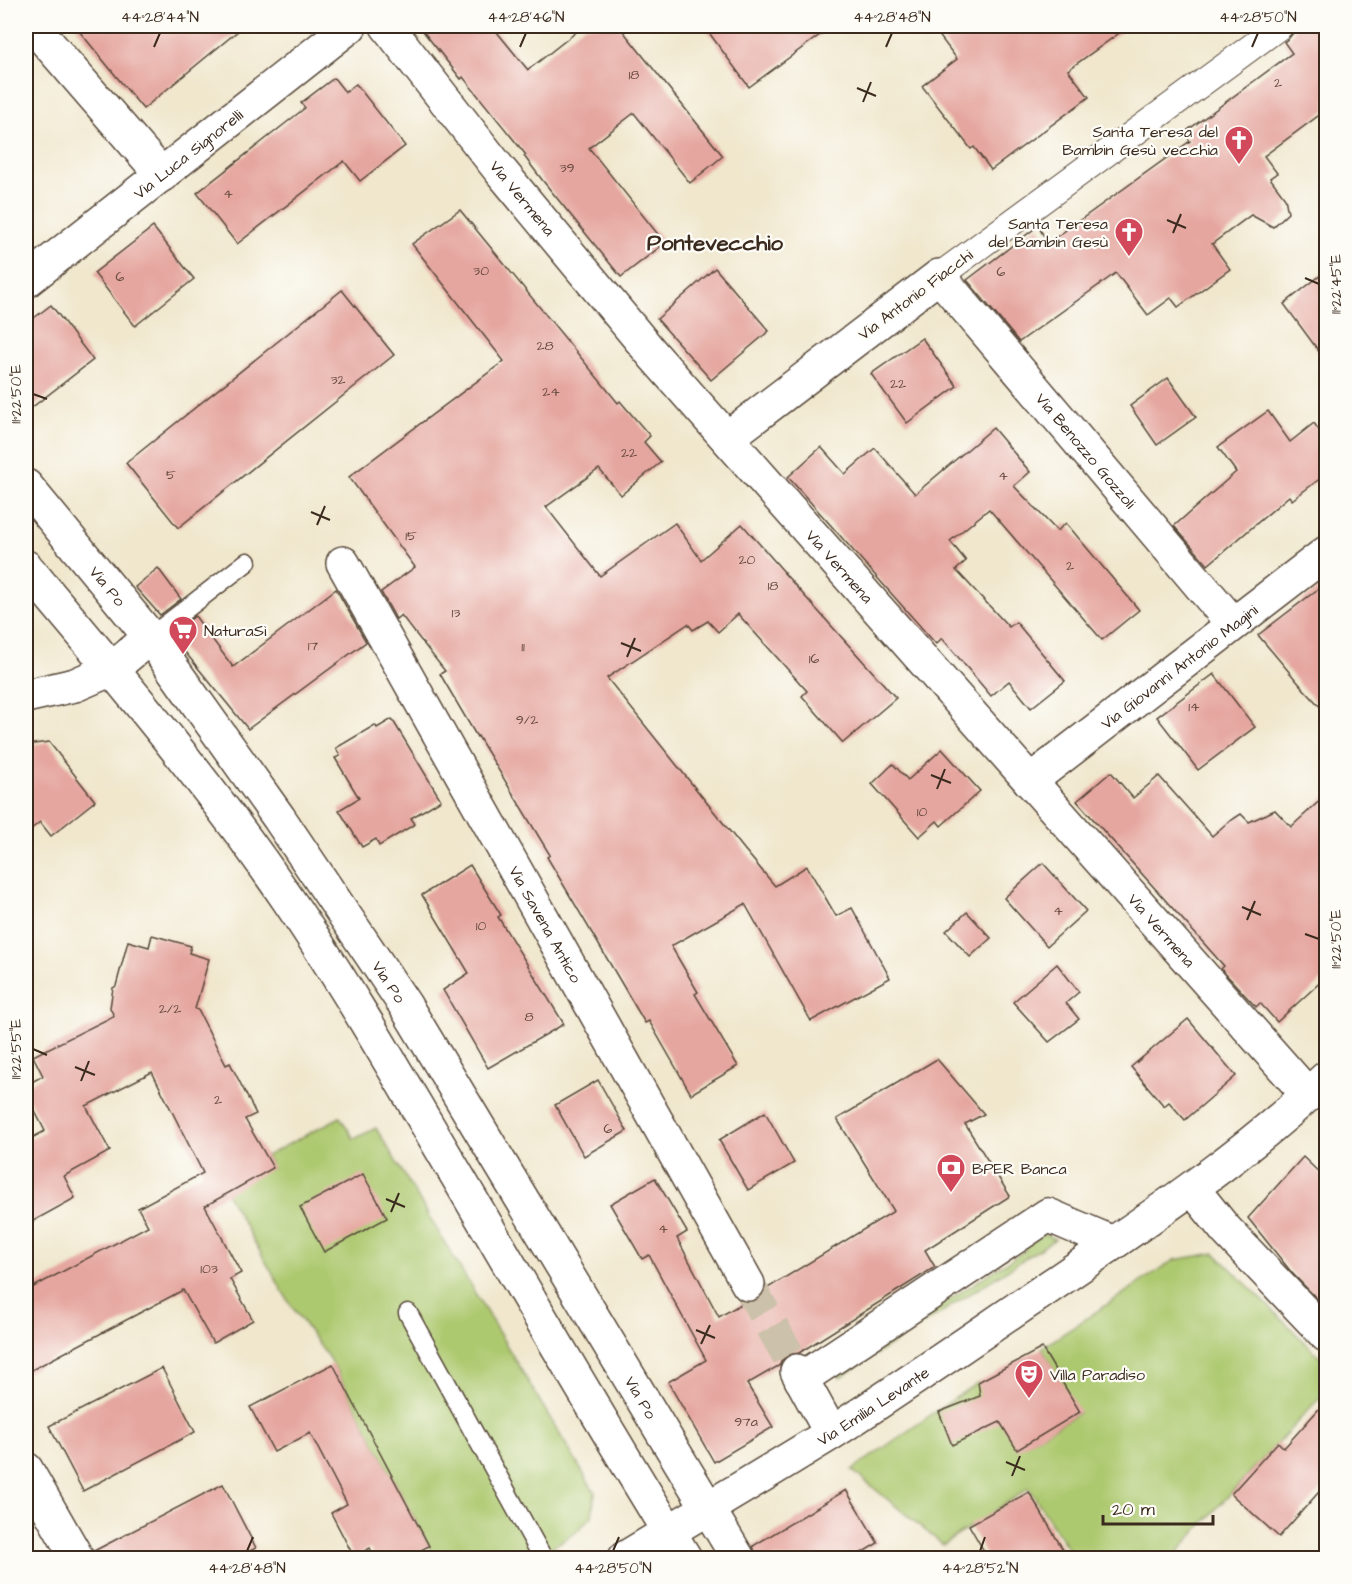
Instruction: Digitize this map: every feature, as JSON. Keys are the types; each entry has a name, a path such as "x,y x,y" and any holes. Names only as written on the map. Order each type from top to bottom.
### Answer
{"street":[{"path":"33,26 162,175"},
{"name":"Via Luca Signorelli","path":"26,282 350,26"},
{"name":"Via Vermena","path":"387,26 499,169 654,356 1030,781 1317,1086"},
{"name":"Via Antonio Fiacchi","path":"727,438 939,276 1280,26"},
{"name":"Via Benozzo Gozzoli","path":"939,276 1233,624"},
{"name":"Via Po","path":"26,486 150,637 279,818 405,1005 738,1558"},
{"name":"Via Giovanni Antonio Magini","path":"1030,781 1326,553"},
{"name":"Via Savena Antico","path":"343,563 748,1284"},
{"path":"26,567 193,769 289,901 384,1052 677,1545"},
{"path":"26,696 75,685 112,669 150,637"},
{"name":"Via Emilia Levante","path":"625,1558 677,1545 707,1509 831,1433 1113,1243 1192,1188 1274,1125 1317,1086"},
{"path":"1192,1188 1225,1229 1326,1335"},
{"path":"831,1433 799,1375 1048,1215 1113,1243"},
{"path":"26,1469 77,1558"}],"lane":[{"path":"150,637 247,561"},
{"path":"408,1313 543,1558"}],"green space":[{"path":"340,1117 354,1139 376,1128 595,1493 592,1516 575,1533 534,1558 433,1558 429,1546 333,1364 290,1304 220,1182 273,1168 266,1156"},
{"path":"1044,1234 1055,1239 840,1378 837,1372 1026,1250 1025,1247"},
{"path":"1215,1253 1326,1363 1326,1391 1173,1558 1074,1558 1029,1488 943,1545 852,1470 978,1382 1017,1449 1079,1413 1042,1348 1174,1260"}],"building":[{"path":"75,26 244,26 143,109"},
{"path":"419,26 492,26 528,70 584,26 619,26 723,156 690,183 634,113 589,148 665,243 621,277 543,181 524,156 526,155"},
{"path":"704,26 832,26 749,87"},
{"path":"932,26 1129,26 1068,70 1089,97 991,170 974,147 971,149 922,86 957,59"},
{"path":"1298,26 1326,26 1326,110 1264,156 1277,173 1270,178 1285,198 1288,213 1273,227 1251,215 1212,244 1230,269 1178,307 1171,298 1148,315 1116,273 1019,342 967,280 1038,226 1048,243 1190,141 1184,133 1292,53 1284,42"},
{"path":"334,78 345,92 356,84 405,146 360,181 344,161 237,244 197,193 305,108 301,103"},
{"path":"460,210 618,403 620,401 650,436 644,442 661,462 621,495 599,469 546,507 600,576 675,523 701,560 742,524 896,698 843,743 802,696 807,691 738,614 718,632 708,621 693,630 688,624 607,678 775,886 807,866 836,916 852,908 890,978 811,1021 745,904 671,946 698,992 695,994 738,1066 691,1094 649,1021 645,1023 547,857 550,855 440,674 445,671 401,615 396,619 381,592 415,567 349,477 504,361 412,244"},
{"path":"153,227 194,279 135,326 94,273"},
{"path":"715,268 769,331 711,380 657,319"},
{"path":"1326,271 1326,361 1284,304"},
{"path":"342,290 394,355 178,528 126,463"},
{"path":"51,305 93,360 26,412 26,324"},
{"path":"922,338 957,386 907,423 871,374"},
{"path":"1168,378 1196,417 1157,445 1130,406"},
{"path":"1268,411 1290,442 1314,423 1326,440 1326,474 1292,500 1289,496 1208,565 1174,526 1236,472 1218,447"},
{"path":"993,428 1030,472 1014,486 1057,531 1066,523 1139,610 1102,640 989,509 950,541 966,561 956,570 1009,627 1016,622 1065,681 1031,708 1009,681 991,696 942,638 936,644 788,477 821,447 845,474 875,448 915,494"},
{"path":"158,568 181,599 160,615 135,587"},
{"path":"1326,583 1326,713 1258,635"},
{"path":"336,589 366,642 248,729 180,646 183,643 174,632 195,616 233,667"},
{"path":"1214,674 1255,727 1198,770 1157,717"},
{"path":"392,719 441,800 411,818 415,824 379,846 376,839 362,847 339,810 359,798 335,758 340,756 336,748 375,725 377,728"},
{"path":"49,742 95,801 51,836 40,822 26,833 26,745"},
{"path":"942,749 980,791 941,826 937,821 919,837 872,784 893,764 908,780"},
{"path":"1111,772 1133,798 1159,776 1212,836 1241,814 1249,822 1275,810 1291,827 1326,795 1326,977 1277,1022 1260,1003 1256,1007 1221,969 1224,966 1077,801"},
{"path":"1043,863 1086,911 1047,946 1004,898"},
{"path":"470,865 501,915 498,917 564,1024 488,1068 443,990 469,973 422,895"},
{"path":"967,912 991,938 970,957 946,931"},
{"path":"152,935 191,946 189,953 209,959 195,1009 198,1010 226,1065 230,1063 256,1114 245,1119 273,1168 205,1206 241,1273 230,1279 253,1320 213,1343 183,1290 26,1373 26,1291 148,1226 138,1208 203,1173 152,1072 86,1106 110,1151 64,1176 75,1198 26,1225 26,1141 45,1131 26,1094 26,1085 43,1076 33,1056 114,1016 110,1008 113,988 116,986 128,941 149,947"},
{"path":"1057,964 1079,992 1066,1003 1079,1019 1049,1042 1013,1002"},
{"path":"1188,1019 1236,1076 1185,1120 1169,1102 1164,1106 1131,1067"},
{"path":"937,1059 984,1114 965,1124 1010,1196 925,1250 935,1267 799,1353 788,1355 780,1365 747,1384 773,1427 714,1462 668,1382 706,1360 649,1255 642,1259 610,1204 655,1178 687,1232 677,1238 719,1317 744,1302 758,1300 766,1289 894,1211 837,1119"},
{"path":"598,1080 627,1131 584,1156 555,1105"},
{"path":"765,1112 794,1163 748,1190 719,1140"},
{"path":"1303,1157 1326,1179 1326,1308 1292,1273 1248,1218"},
{"path":"363,1174 387,1218 324,1252 300,1207"},
{"name":"Villa Paradiso","path":"1042,1348 1080,1412 1017,1450 1000,1422 952,1445 939,1412 980,1396 978,1382"},
{"path":"333,1364 429,1546 405,1558 375,1558 370,1548 354,1557 331,1513 347,1504 310,1433 274,1452 250,1407"},
{"path":"162,1368 195,1432 83,1491 49,1426"},
{"path":"1326,1401 1326,1484 1279,1537 1231,1494 1278,1442 1284,1448"},
{"path":"223,1484 256,1548 236,1558 96,1558 94,1551"},
{"path":"846,1490 878,1543 853,1558 757,1558 753,1546"},
{"path":"1029,1492 1068,1558 988,1558 969,1525"}],"tunnel":[{"path":"748,1284 797,1371"}],"place":[{"name":"Santa Teresa del Bambin Gesù vecchia","path":"1239,166"},
{"name":"Santa Teresa del Bambin Gesù","path":"1129,258"},
{"name":"NaturaSì","path":"183,656"},
{"name":"BPER Banca","path":"951,1194"},
{"name":"Villa Paradiso","path":"1029,1400"}],"district":[{"name":"Pontevecchio","path":"715,242"}]}
